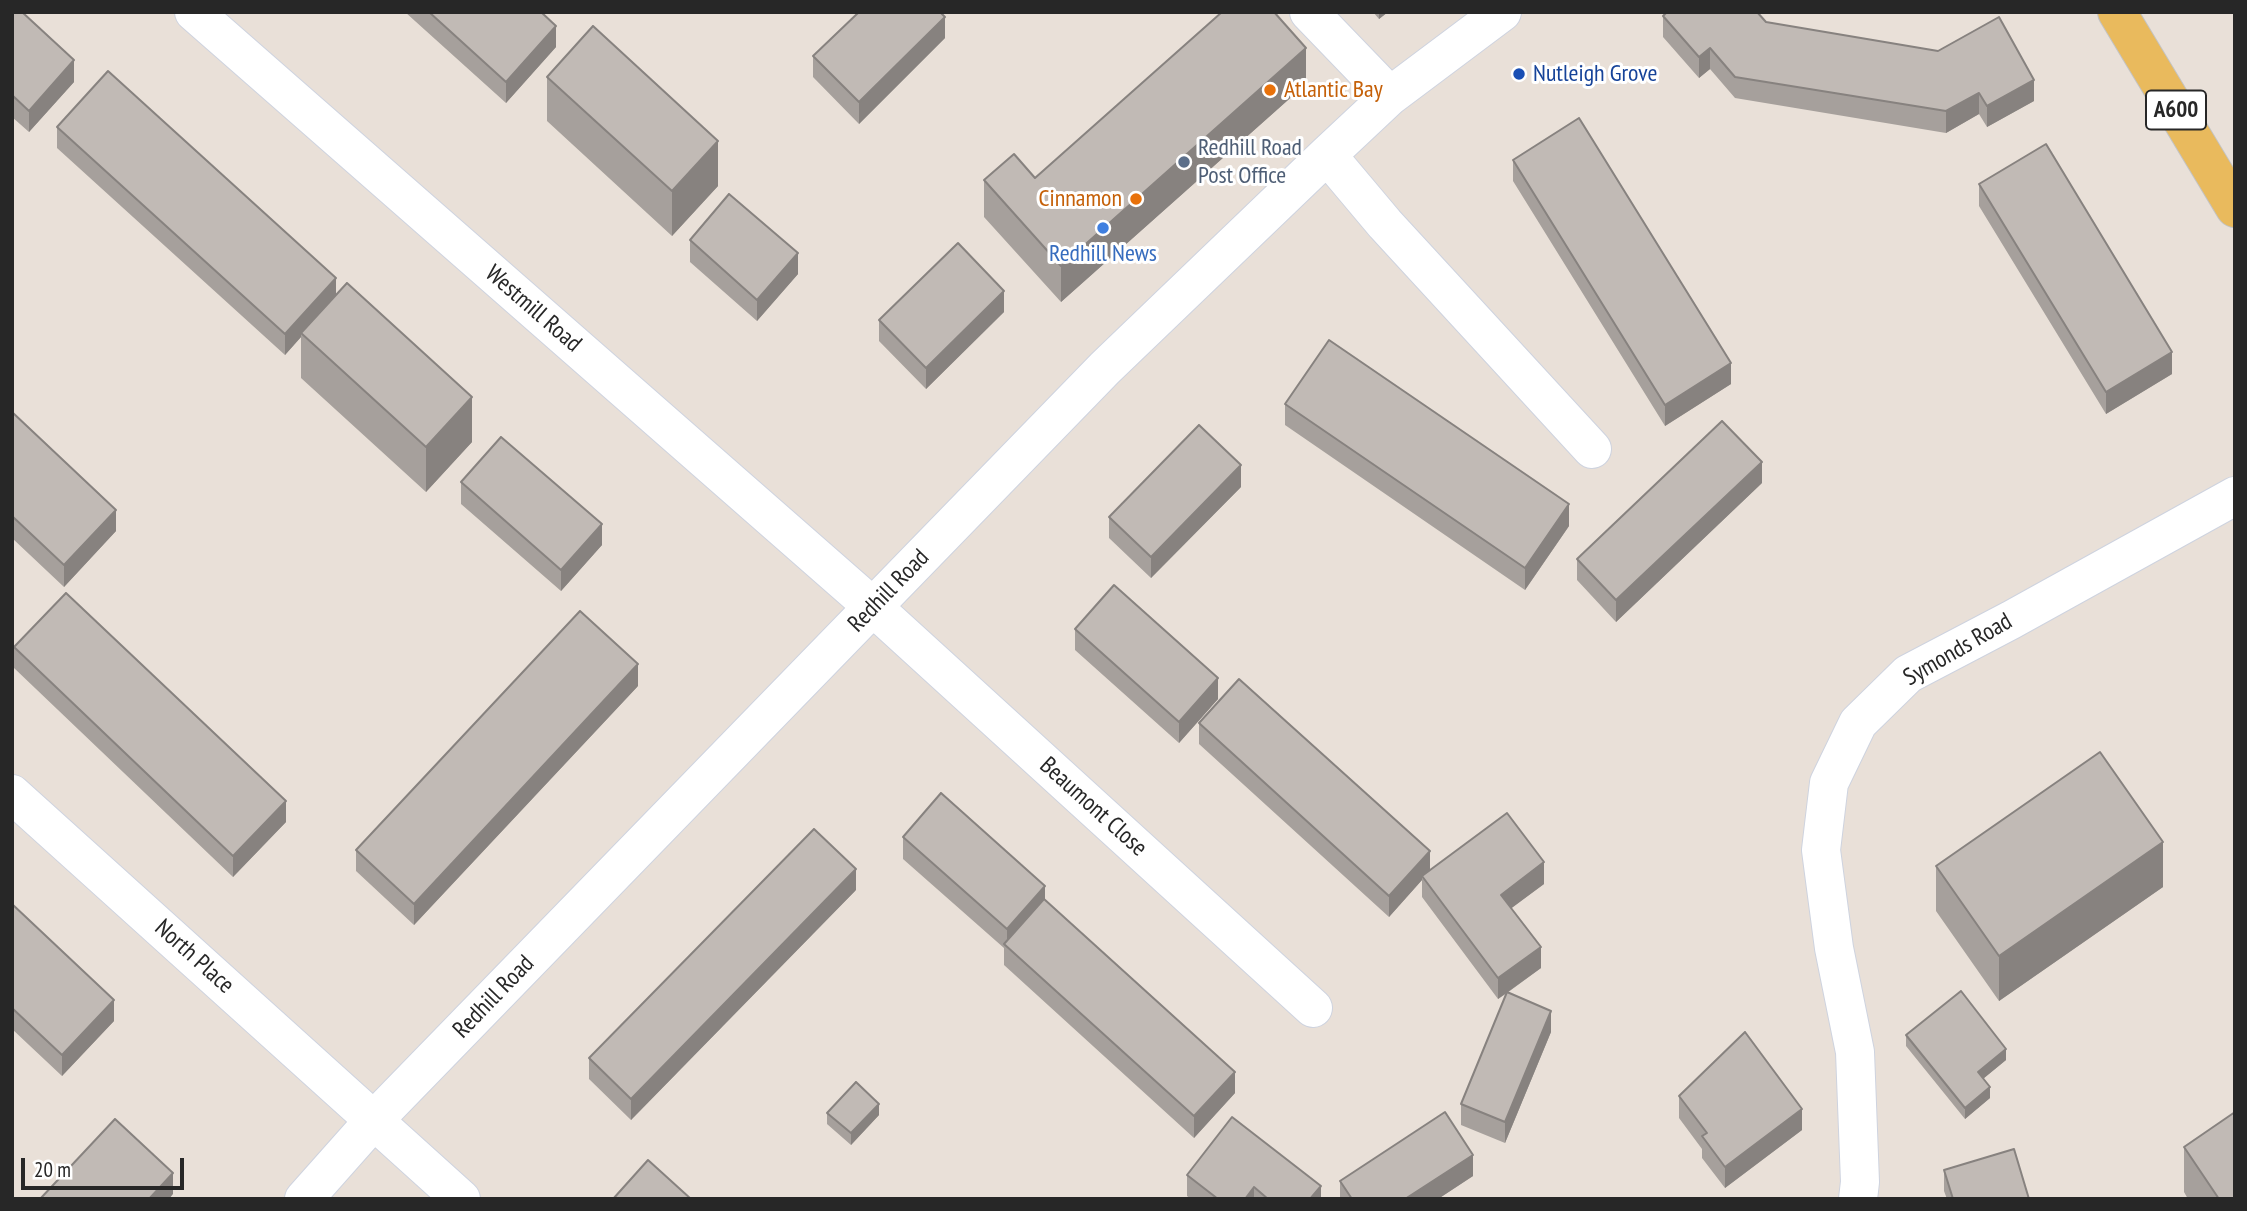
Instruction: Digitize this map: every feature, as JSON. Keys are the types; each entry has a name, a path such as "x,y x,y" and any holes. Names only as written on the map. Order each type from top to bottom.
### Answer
{"main road":[{"name":"A600","path":"2117,12 2235,208"}],"street":[{"name":"Westmill Road","path":"194,12 873,607"},
{"path":"1309,12 1390,96"},
{"name":"Redhill Road","path":"304,1199 375,1119 1105,368 1390,96 1502,12"},
{"path":"1327,155 1385,224 1592,449"},
{"name":"Symonds Road","path":"1858,1199 1860,1182 1856,1052 1834,948 1821,850 1829,783 1858,723 1908,674 2235,496"},
{"name":"Beaumont Close","path":"873,607 1313,1008"},
{"name":"North Place","path":"12,794 461,1199"}],"building":[{"path":"12,12 22,12 74,60 29,111 12,95"},
{"path":"429,12 541,12 556,26 506,82"},
{"path":"859,12 940,12 945,17 859,102 813,56"},
{"path":"1222,12 1274,12 1306,48 1061,266 984,180 1014,154 1035,178"},
{"path":"1667,12 1757,12 1766,22 1938,51 1999,17 2034,80 1987,106 1979,93 1946,111 1735,77 1710,48 1699,57 1663,16"},
{"path":"593,26 718,141 672,191 547,77"},
{"path":"108,71 336,278 285,334 57,127"},
{"path":"1579,118 1731,363 1665,405 1513,160"},
{"path":"2046,144 2172,352 2106,392 1979,184"},
{"path":"729,194 798,253 757,300 690,240"},
{"path":"958,243 1004,291 926,368 879,320"},
{"path":"347,283 472,397 426,447 301,333"},
{"path":"1329,340 1569,504 1525,568 1285,404"},
{"path":"12,412 116,510 64,565 12,516"},
{"path":"1722,421 1762,462 1616,600 1577,559"},
{"path":"1199,425 1241,465 1151,557 1109,517"},
{"path":"501,437 602,524 561,570 461,482"},
{"path":"1114,585 1218,678 1179,722 1075,629"},
{"path":"66,593 286,801 233,856 14,647"},
{"path":"580,611 638,664 414,904 356,850"},
{"path":"1239,679 1430,851 1389,896 1199,723"},
{"path":"2100,752 2163,842 1999,956 1936,866"},
{"path":"941,793 1045,886 1007,929 903,837"},
{"path":"1507,813 1544,862 1501,895 1541,947 1498,978 1422,876"},
{"path":"814,829 856,869 631,1099 589,1058"},
{"path":"1044,899 1235,1072 1194,1116 1004,944"},
{"path":"12,904 114,1000 62,1055 12,1008"},
{"path":"1961,991 2006,1049 1978,1072 1990,1087 1965,1108 1906,1035"},
{"path":"1507,992 1551,1011 1505,1122 1461,1104"},
{"path":"1745,1032 1802,1109 1725,1167 1702,1136 1707,1133 1679,1096"},
{"path":"856,1082 879,1104 851,1133 827,1113"},
{"path":"1445,1112 1473,1155 1405,1199 1352,1199 1340,1181"},
{"path":"2235,1112 2235,1199 2219,1199 2184,1147"},
{"path":"1232,1117 1321,1186 1310,1199 1268,1199 1254,1187 1245,1199 1218,1199 1187,1175"},
{"path":"115,1119 173,1173 149,1199 40,1199"},
{"path":"2014,1149 2029,1199 1953,1199 1944,1170"},
{"path":"648,1160 691,1199 613,1199"}],"place":[{"name":"Nutleigh Grove","path":"1519,74"},
{"name":"Atlantic Bay","path":"1270,90"},
{"name":"Redhill Road Post Office","path":"1184,162"},
{"name":"Cinnamon","path":"1136,199"},
{"name":"Redhill News","path":"1103,228"}]}
